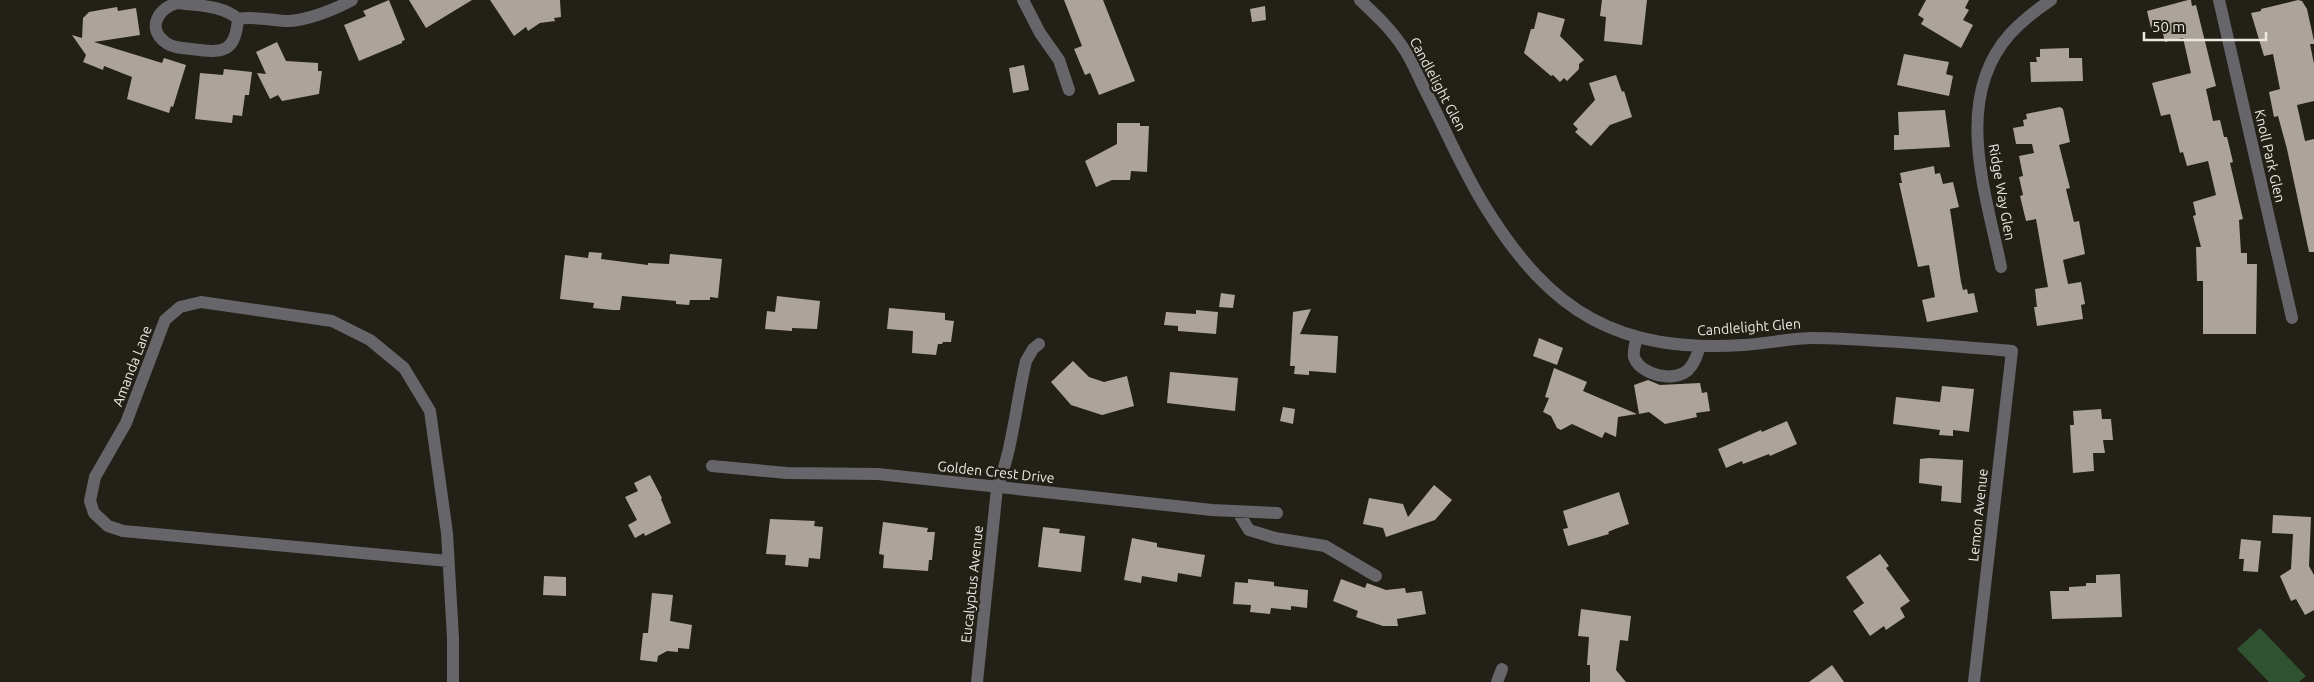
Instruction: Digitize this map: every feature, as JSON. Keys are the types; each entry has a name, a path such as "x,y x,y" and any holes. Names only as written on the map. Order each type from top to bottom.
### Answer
{"street":[{"path":"238,19 249,17 288,21 334,10 352,0"},
{"path":"1023,0 1040,33 1059,60 1069,90"},
{"name":"Candlelight Glen","path":"1360,0 1387,26 1405,50 1485,207 1522,261 1562,301 1583,314 1625,335 1681,346 1743,345 1811,338 2012,351"},
{"name":"Ridge Way Glen","path":"2001,267 1978,150 1977,117 1982,87 1992,61 2008,36 2029,15 2051,0"},
{"name":"Knoll Park Glen","path":"2219,0 2292,318"},
{"path":"178,3 221,9 232,13 238,19 235,40 230,46 214,52 174,47 161,39 157,30 156,19 162,10 169,5 178,3"},
{"name":"Amanda Lane","path":"448,561 137,533 108,526 94,513 90,501 95,477 126,423 165,320 180,306 201,302 332,321 370,340 404,368 430,411 447,534 453,682"},
{"path":"1636,338 1633,354 1638,365 1652,374 1670,376 1686,372 1696,361 1700,346"},
{"name":"Eucalyptus Avenue","path":"977,682 997,488 1006,461 1026,361 1032,349 1039,344"},
{"name":"Lemon Avenue","path":"1974,682 2012,351"},
{"name":"Golden Crest Drive","path":"712,466 787,473 878,474 1238,512 1277,513"},
{"path":"1238,512 1249,530 1275,538 1325,546 1376,576"},
{"path":"1497,682 1502,669"}],"green space":[{"path":"2260,628 2306,676 2299,682 2269,682 2237,649"}],"building":[{"path":"389,0 405,40 359,61 344,25 366,16 363,11"},
{"path":"409,0 472,0 426,28"},
{"path":"490,0 560,0 561,17 554,18 555,21 540,23 528,31 526,27 514,36"},
{"path":"1064,0 1103,0 1135,81 1099,95 1090,73 1085,75 1074,49 1082,46"},
{"path":"1602,0 1647,0 1642,45 1604,41 1606,17 1600,16"},
{"path":"1926,0 1969,0 1965,8 1969,10 1963,20 1973,25 1961,48 1921,24 1924,19 1918,15"},
{"path":"2191,0 2192,6 2196,5 2216,86 2206,89 2213,121 2220,120 2224,137 2227,137 2233,162 2230,163 2243,219 2239,220 2241,253 2247,253 2247,264 2257,264 2256,334 2203,334 2203,281 2197,281 2196,247 2201,247 2193,216 2196,215 2193,202 2216,195 2208,161 2187,166 2183,152 2180,153 2170,114 2161,116 2152,83 2191,73 2183,38 2165,42 2161,26 2151,28 2147,11"},
{"path":"2298,0 2302,1 2307,9 2314,41 2314,44 2310,44 2314,64 2314,101 2297,105 2305,141 2314,139 2314,252 2309,252 2287,149 2278,116 2274,117 2269,92 2280,89 2273,54 2264,56 2251,13"},
{"path":"1265,6 1266,20 1252,22 1250,9"},
{"path":"117,7 118,11 136,8 140,35 94,42 162,63 164,58 186,65 173,107 171,106 169,113 127,99 132,77 104,66 103,70 83,62 86,55 72,35 82,38 83,18 89,12"},
{"path":"1538,12 1565,19 1560,36 1584,60 1579,64 1579,69 1567,81 1564,78 1560,82 1524,53 1531,29 1534,29"},
{"path":"277,42 286,61 318,63 318,71 322,71 319,94 282,101 278,95 270,99 257,73 266,74 256,52"},
{"path":"2069,48 2069,58 2082,58 2083,81 2031,82 2030,62 2037,62 2036,57 2040,57 2040,49"},
{"path":"1904,54 1949,62 1946,74 1953,76 1949,96 1897,85"},
{"path":"1024,65 1029,90 1013,93 1009,68"},
{"path":"224,69 252,72 249,95 245,95 242,116 233,115 232,123 195,119 200,73 223,75"},
{"path":"1616,75 1622,92 1624,91 1632,117 1610,125 1591,146 1575,132 1578,129 1573,124 1595,100 1589,83"},
{"path":"2060,107 2063,109 2070,142 2059,145 2070,188 2066,189 2074,222 2079,221 2085,254 2063,260 2068,284 2081,282 2085,304 2081,305 2083,319 2037,326 2034,307 2037,307 2035,289 2048,287 2036,219 2026,221 2020,196 2023,195 2019,177 2023,176 2019,156 2034,153 2032,144 2016,144 2013,128 2024,126 2023,120 2027,119 2026,114"},
{"path":"1945,110 1950,147 1894,150 1894,135 1899,135 1898,112"},
{"path":"1117,123 1140,123 1140,126 1149,126 1147,172 1131,171 1130,180 1112,180 1096,187 1085,161 1117,144"},
{"path":"1934,166 1935,174 1940,173 1943,184 1953,182 1959,207 1950,209 1961,282 1963,290 1967,289 1968,294 1974,293 1978,312 1927,322 1922,300 1935,297 1929,265 1918,267 1899,183 1902,183 1900,173"},
{"path":"589,252 602,253 601,259 648,265 648,263 669,264 670,254 722,259 718,298 710,297 710,300 690,300 689,305 676,304 676,301 622,296 620,310 593,308 594,303 560,299 565,255 588,258"},
{"path":"1221,293 1235,295 1233,308 1219,307"},
{"path":"777,296 820,301 817,329 792,328 792,331 765,329 767,311 775,312"},
{"path":"889,308 945,313 945,320 954,321 951,342 938,344 936,355 912,353 913,331 887,329"},
{"path":"1311,309 1300,334 1338,336 1336,373 1309,371 1309,375 1294,374 1295,366 1290,366 1293,312"},
{"path":"1196,310 1218,312 1216,334 1178,331 1178,326 1164,325 1166,312 1196,314"},
{"path":"1539,338 1563,348 1557,365 1533,356"},
{"path":"1073,361 1089,377 1104,382 1127,376 1134,406 1102,415 1071,405 1051,382"},
{"path":"1554,368 1587,382 1583,391 1637,414 1618,417 1616,437 1605,432 1602,438 1572,424 1561,430 1557,428 1551,416 1543,412 1549,398 1545,397"},
{"path":"1170,372 1238,378 1235,411 1167,403"},
{"path":"1648,380 1660,385 1700,383 1702,393 1707,392 1710,411 1696,413 1697,417 1665,424 1649,412 1639,414 1634,385"},
{"path":"1942,386 1974,389 1969,432 1953,430 1953,436 1939,435 1940,430 1893,424 1896,397 1940,402"},
{"path":"1283,407 1295,409 1293,424 1280,421"},
{"path":"2101,409 2102,419 2111,419 2113,440 2103,440 2105,453 2093,453 2094,471 2073,473 2070,425 2074,425 2073,411"},
{"path":"1787,421 1797,444 1770,456 1769,454 1743,464 1742,461 1726,468 1718,449"},
{"path":"1920,459 1963,460 1961,503 1941,501 1942,486 1919,483"},
{"path":"650,475 662,498 671,523 645,536 644,533 635,538 628,525 637,520 625,497 638,491 634,483"},
{"path":"1434,485 1452,500 1435,520 1386,537 1383,528 1363,524 1369,498 1403,504 1408,517"},
{"path":"1619,492 1629,524 1608,532 1609,534 1568,546 1563,529 1568,528 1563,511"},
{"path":"2273,515 2311,517 2309,566 2314,575 2314,610 2305,615 2296,599 2291,601 2280,576 2291,569 2293,534 2272,533"},
{"path":"770,519 815,521 814,526 823,527 820,559 809,558 808,567 785,565 786,555 766,554"},
{"path":"883,522 928,528 927,532 935,532 932,560 929,560 928,571 883,568 884,555 879,554"},
{"path":"1043,527 1060,529 1059,533 1085,536 1081,572 1038,567"},
{"path":"1132,538 1157,543 1157,547 1205,555 1201,577 1178,573 1177,582 1142,576 1141,583 1124,580"},
{"path":"2241,539 2261,541 2258,572 2243,571 2244,559 2239,559"},
{"path":"1880,554 1889,566 1886,568 1910,601 1900,608 1905,617 1886,630 1884,626 1870,636 1853,611 1864,603 1846,577"},
{"path":"2120,574 2122,617 2052,619 2050,591 2069,591 2069,587 2086,586 2086,583 2096,583 2096,575"},
{"path":"544,576 566,577 566,596 543,595"},
{"path":"1248,579 1274,582 1274,586 1308,590 1307,608 1291,606 1291,610 1271,608 1270,614 1250,612 1251,605 1233,604 1235,582 1248,583"},
{"path":"1341,579 1365,588 1367,583 1386,590 1405,588 1406,593 1422,591 1426,614 1397,619 1398,626 1383,626 1356,617 1358,611 1333,601"},
{"path":"652,593 673,595 670,621 692,625 689,649 678,648 678,652 667,651 658,656 657,662 640,660 643,633 648,633"},
{"path":"1581,609 1631,616 1628,641 1620,640 1616,670 1626,682 1590,682 1590,665 1587,665 1589,637 1578,636"},
{"path":"1832,665 1844,682 1809,682"}]}
